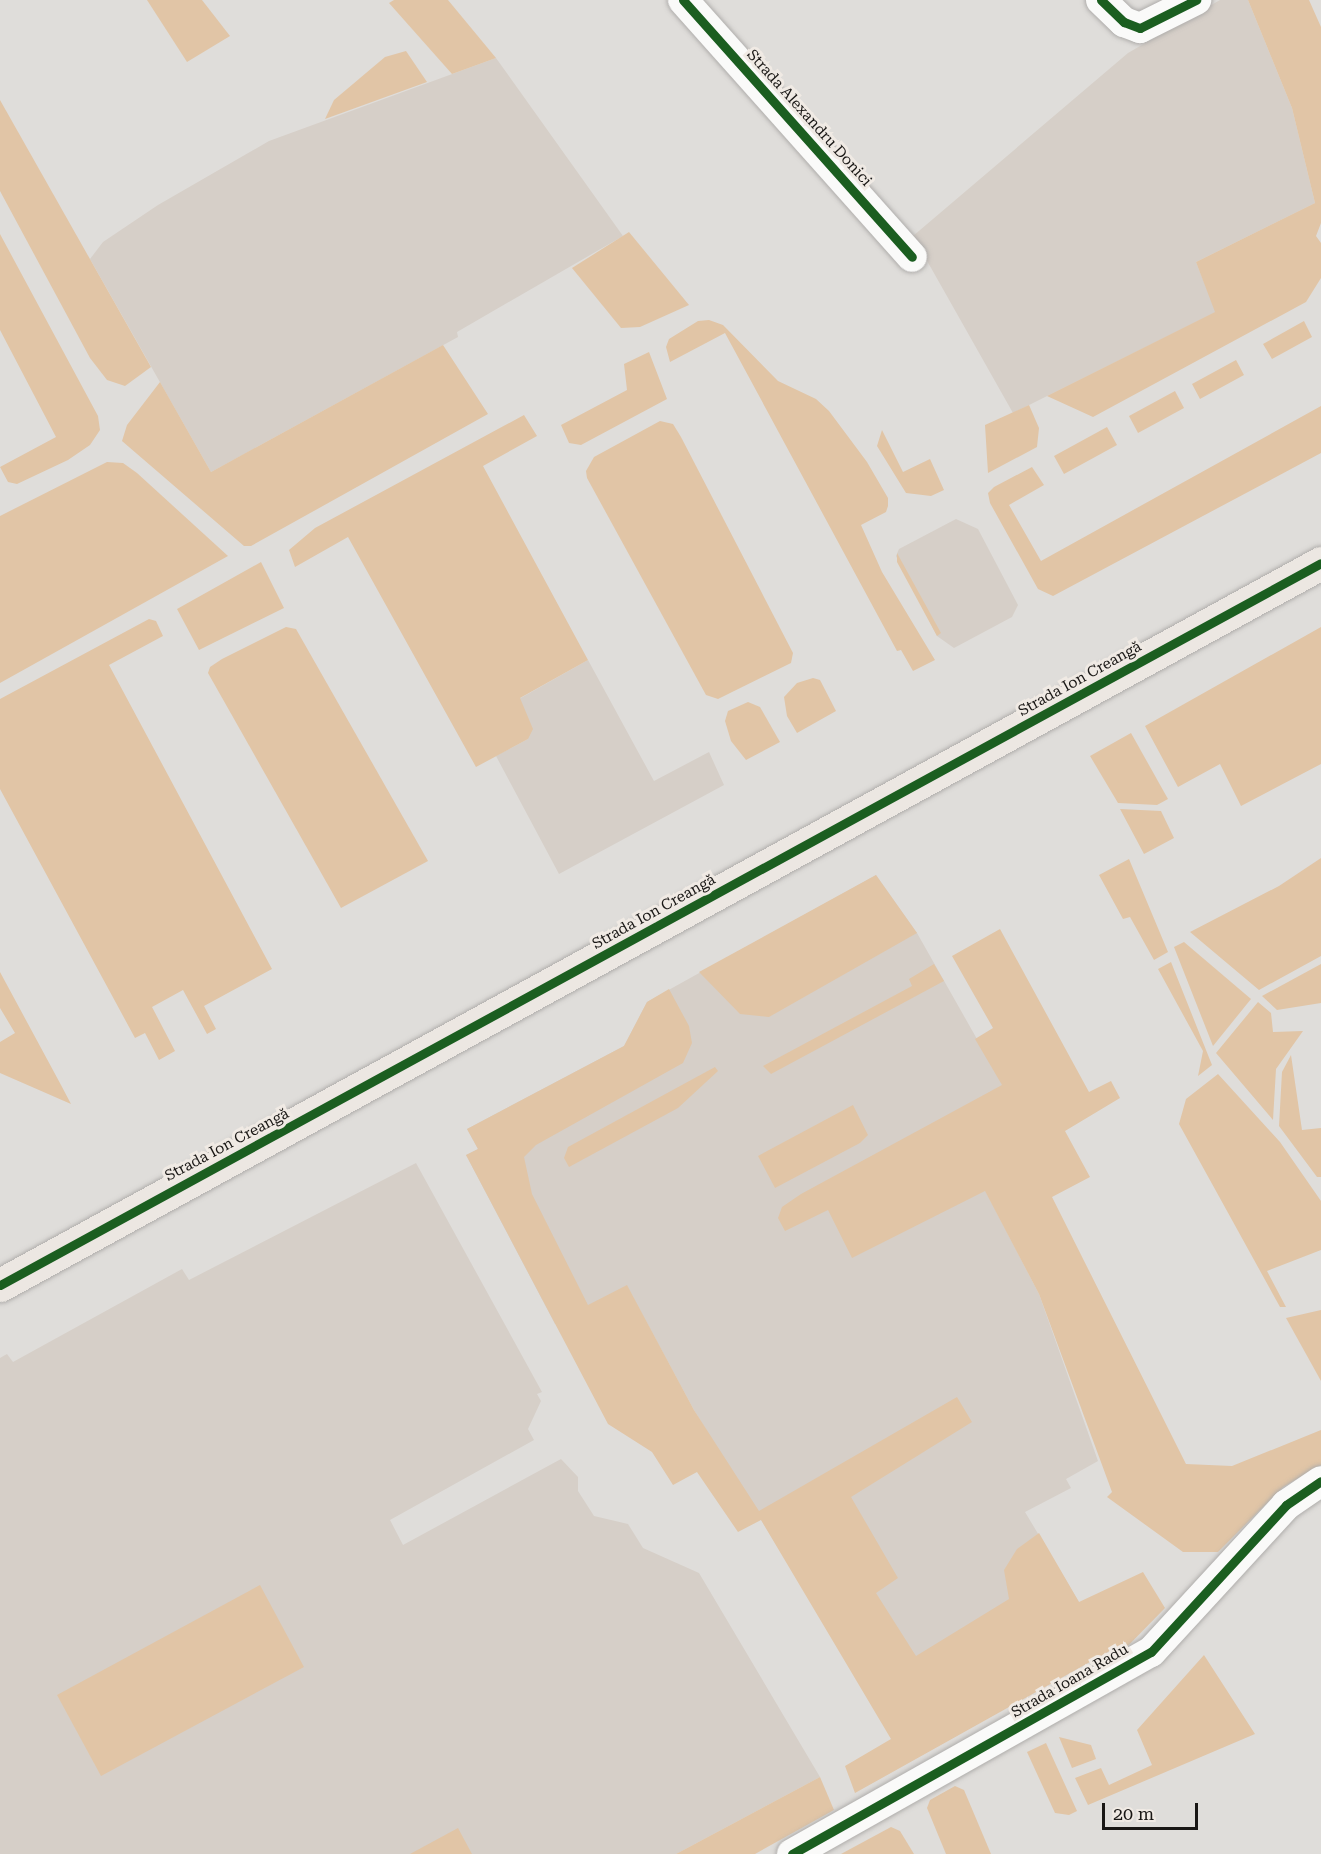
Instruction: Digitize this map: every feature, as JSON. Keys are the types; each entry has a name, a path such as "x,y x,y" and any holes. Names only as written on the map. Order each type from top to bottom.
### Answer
{"main road":[{"name":"Strada Ion Creangă","path":"0,1285 1321,563"}],"street":[{"name":"Strada Alexandru Donici","path":"683,0 912,257"},
{"path":"1101,0 1124,22 1140,28 1196,0"},
{"name":"Strada Ioana Radu","path":"792,1854 1151,1652 1286,1505 1321,1481"}],"shaded area":[{"path":"147,0 202,0 230,36 187,62"},
{"path":"394,0 448,0 496,58 452,74 389,3"},
{"path":"1220,0 1248,0 1292,108 1315,203 1196,262 1216,312 1013,413 913,236 1128,53"},
{"path":"1248,0 1309,0 1321,27 1321,223 1316,236 1321,243 1321,278 1306,302 1093,417 1047,396 1215,312 1196,262 1315,203 1292,108"},
{"path":"406,51 427,82 325,119 334,100 385,57"},
{"path":"496,58 623,236 457,332 458,337 211,472 90,259 103,242 158,205 269,141"},
{"path":"0,100 151,367 125,386 107,380 90,358 0,191"},
{"path":"629,232 689,305 640,327 621,328 572,268"},
{"path":"0,234 98,416 100,430 90,445 68,460 17,484 8,482 0,467 56,437 0,330"},
{"path":"709,320 723,325 778,381 816,399 829,411 867,462 888,498 888,506 886,512 861,525 882,572 935,660 913,671 901,650 897,651 725,333 670,362 666,347 669,339 698,321"},
{"path":"1304,321 1312,337 1272,359 1263,344"},
{"path":"443,345 488,414 251,546 244,546 122,441 127,425 160,382 211,472"},
{"path":"649,352 667,399 581,445 569,443 561,425 627,390 624,364"},
{"path":"1236,360 1244,375 1200,399 1192,384"},
{"path":"1175,391 1184,408 1138,433 1129,416"},
{"path":"1029,405 1039,428 1037,447 988,473 985,425"},
{"path":"1321,406 1321,453 1053,596 1038,589 990,503 988,493 994,487 1032,467 1044,485 1009,505 1041,561"},
{"path":"524,415 537,436 483,466 588,660 520,698 533,729 528,739 476,767 348,537 295,567 289,550 315,528"},
{"path":"660,421 673,424 681,437 793,653 791,663 718,699 706,695 587,478 586,471 594,457"},
{"path":"1107,427 1117,445 1064,474 1054,456"},
{"path":"882,430 903,472 930,459 944,490 931,496 906,493 877,446"},
{"path":"107,462 123,463 137,473 228,556 0,683 0,516"},
{"path":"956,519 978,529 1018,605 1012,617 954,648 937,636 896,556 899,549"},
{"path":"897,553 941,633 937,636 897,562"},
{"path":"261,562 284,608 199,650 177,609"},
{"path":"149,619 156,621 163,636 109,665 272,969 204,1006 216,1029 207,1034 183,990 152,1007 175,1051 159,1060 145,1033 135,1038 0,789 0,699"},
{"path":"286,627 296,629 428,861 341,908 208,673 210,667 222,659"},
{"path":"1321,627 1321,764 1241,806 1220,764 1178,787 1145,726"},
{"path":"588,660 654,781 709,752 724,785 559,874 496,756 528,739 519,699"},
{"path":"813,678 820,680 836,711 797,733 787,716 784,697 797,683"},
{"path":"748,702 760,707 780,742 746,760 731,741 725,721 728,711"},
{"path":"1131,733 1168,799 1157,805 1118,803 1090,756"},
{"path":"1120,809 1161,811 1174,838 1144,854"},
{"path":"1321,858 1321,956 1259,990 1190,932 1279,886"},
{"path":"1129,859 1168,952 1154,960 1130,917 1123,919 1099,875"},
{"path":"876,875 917,933 1003,1085 985,1190 1039,1294 1098,1461 1066,1479 1071,1488 1025,1512 1079,1602 876,1708 694,1410 627,1286 555,1324 466,1155 478,1149 467,1129 624,1046 647,1002"},
{"path":"876,875 917,933 769,1017 740,1014 699,972"},
{"path":"1000,929 1089,1092 1111,1081 1120,1098 1065,1131 1090,1177 1052,1197 1186,1464 1232,1466 1321,1430 1321,1465 1283,1487 1218,1552 1183,1552 1107,1497 1112,1492 1039,1294 985,1191 852,1258 828,1210 785,1231 778,1218 782,1207 801,1194 1002,1085 975,1039 993,1028 952,956"},
{"path":"1184,942 1251,999 1213,1046 1174,947"},
{"path":"1171,962 1212,1065 1198,1076 1203,1051 1158,969"},
{"path":"934,964 944,981 771,1074 763,1066 912,986 909,979"},
{"path":"1321,964 1321,1003 1277,1010 1262,996"},
{"path":"0,972 71,1104 0,1073 0,1042 15,1033 0,1008"},
{"path":"669,989 689,1026 692,1043 683,1063 536,1145 524,1157 532,1194 588,1305 627,1285 694,1410 759,1511 957,1397 972,1422 851,1497 898,1578 876,1593 916,1656 1009,1599 1004,1570 1017,1549 1039,1533 1079,1602 1143,1572 1165,1608 1120,1654 1115,1648 855,1793 845,1766 891,1739 761,1520 738,1532 697,1472 673,1485 652,1452 608,1424 466,1155 478,1149 467,1129 624,1046 647,1002"},
{"path":"1258,1002 1271,1013 1273,1032 1303,1031 1276,1069 1273,1120 1216,1053"},
{"path":"1291,1055 1302,1130 1321,1128 1321,1177 1317,1177 1279,1126 1282,1072"},
{"path":"715,1067 718,1071 678,1108 569,1167 564,1158 568,1147"},
{"path":"1218,1074 1280,1142 1321,1201 1321,1250 1267,1271 1286,1307 1280,1307 1179,1124 1186,1099"},
{"path":"853,1105 868,1135 860,1143 775,1188 758,1156"},
{"path":"416,1163 542,1392 537,1394 541,1401 528,1429 534,1440 390,1520 403,1545 561,1459 578,1477 578,1491 594,1516 628,1524 643,1548 699,1573 820,1777 676,1854 0,1854 0,1358 7,1354 13,1362 182,1269 189,1280"},
{"path":"1321,1310 1321,1381 1286,1318"},
{"path":"260,1585 304,1667 101,1776 57,1695"},
{"path":"1204,1655 1255,1734 1088,1805 1075,1778 1101,1768 1109,1785 1152,1765 1137,1730"},
{"path":"1059,1737 1091,1745 1096,1759 1072,1768"},
{"path":"1046,1743 1077,1811 1069,1815 1055,1813 1027,1752"},
{"path":"820,1777 834,1810 755,1854 676,1854"},
{"path":"955,1786 964,1790 991,1854 946,1854 927,1808 930,1800"},
{"path":"891,1827 900,1831 914,1854 841,1854"},
{"path":"458,1828 472,1854 410,1854"}],"cycle path":[{"path":"683,0 912,257"},
{"path":"1101,0 1124,22 1140,28 1196,0"},
{"path":"0,1285 1321,563"},
{"path":"792,1854 1151,1652 1286,1505 1321,1481"}]}
